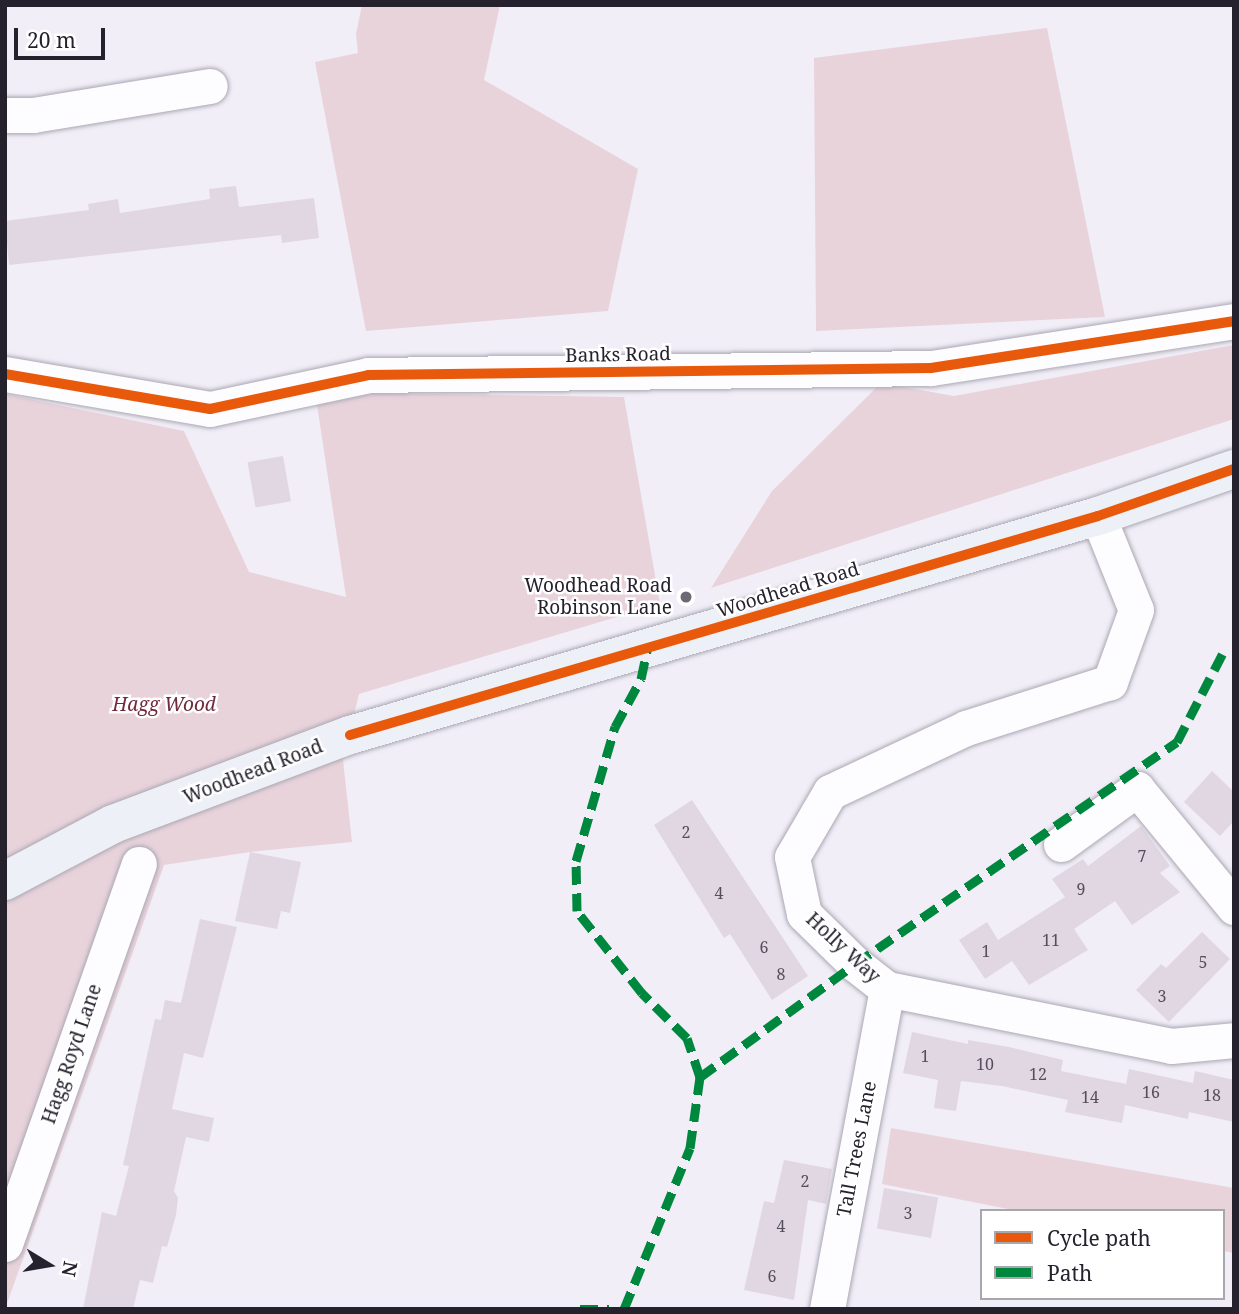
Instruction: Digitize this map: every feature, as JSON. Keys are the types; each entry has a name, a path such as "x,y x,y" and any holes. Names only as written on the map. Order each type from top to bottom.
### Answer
{"main road":[{"name":"Woodhead Road","path":"5,881 113,824 350,735 1098,516 1234,469"}],"street":[{"path":"5,116 33,115 210,86"},
{"name":"Banks Road","path":"5,374 210,409 368,376 931,368 1234,321"},
{"name":"Holly Way","path":"1098,516 1136,610 1110,682 966,728 830,792 792,857 804,915 855,964 887,989 1171,1046 1234,1040"},
{"path":"1061,844 1137,789 1234,907"},
{"name":"Hagg Royd Lane","path":"5,1244 139,864"},
{"name":"Tall Trees Lane","path":"827,1309 887,989"}],"green space":[{"path":"362,5 500,5 484,80 638,169 608,311 366,331 315,62 358,53 356,34"},
{"path":"1047,28 1105,317 816,331 814,58"},
{"path":"1234,345 1234,419 711,588 772,491 881,383 954,396"},
{"name":"Hagg Wood","path":"375,393 624,397 660,604 359,694 343,760 352,842 250,852 164,865 5,1309 5,394 184,431 249,572 346,597 317,405"},
{"path":"891,1128 1234,1188 1234,1253 1225,1251 1225,1209 1008,1209 882,1184"}],"building":[{"path":"236,186 239,207 314,198 319,238 282,243 281,235 9,265 5,221 89,210 88,204 118,199 120,213 210,199 209,189"},
{"path":"283,456 291,501 256,508 248,462"},
{"path":"1212,771 1234,792 1234,821 1220,836 1184,802"},
{"path":"692,800 808,976 772,1000 730,934 724,938 654,825"},
{"path":"1141,826 1170,866 1160,873 1180,892 1132,925 1115,901 1074,929 1088,950 1029,985 1012,961 985,979 959,940 987,922 998,940 1065,897 1052,879 1083,859 1088,866"},
{"path":"250,852 301,862 290,913 281,911 277,929 235,921"},
{"path":"200,919 237,927 203,1058 184,1053 172,1109 214,1118 209,1142 186,1137 174,1191 178,1198 176,1215 167,1247 162,1246 153,1283 140,1280 133,1309 83,1309 102,1212 116,1216 129,1166 123,1165 155,1019 161,1020 165,1000 181,1003"},
{"path":"1202,932 1230,959 1169,1022 1136,990 1161,964 1166,968"},
{"path":"912,1032 968,1044 968,1040 1009,1047 1063,1060 1061,1071 1126,1084 1129,1069 1193,1083 1195,1071 1234,1080 1234,1122 1189,1112 1188,1119 1125,1105 1122,1123 1065,1112 1068,1100 1002,1086 961,1081 956,1111 934,1108 938,1080 903,1073"},
{"path":"784,1160 832,1169 826,1204 808,1200 794,1300 744,1290 764,1201 774,1203"},
{"path":"884,1188 938,1198 931,1238 877,1228"}],"marked path":[{"path":"700,1077 855,964 1177,742 1226,647"},
{"path":"624,1309 690,1148 700,1077 687,1038 642,993 577,911 576,861 615,727 641,679 647,650"},
{"path":"580,1309 609,1309"}],"cycle path":[{"path":"5,374 210,409 368,375 931,368 1234,321"},
{"path":"350,735 1098,516 1234,469"}],"place":[{"name":"Woodhead Road Robinson Lane","path":"686,597"}]}
